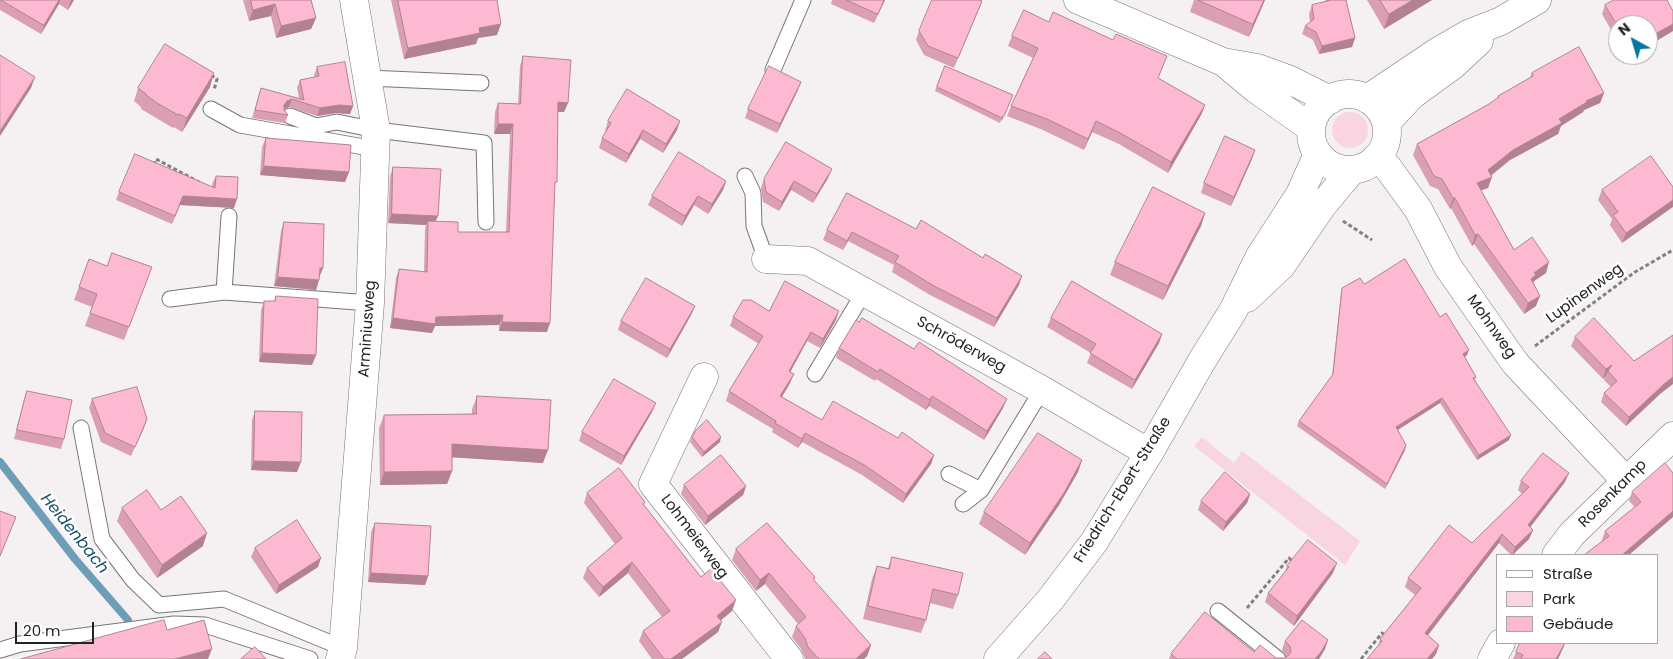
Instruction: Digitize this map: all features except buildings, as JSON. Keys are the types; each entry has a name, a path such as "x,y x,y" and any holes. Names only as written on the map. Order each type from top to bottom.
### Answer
{"street":[{"name":"Arminiusweg","path":"342,653 370,303 375,139 368,78 354,0"},
{"path":"1078,0 1223,62 1257,68 1290,80 1330,100"},
{"path":"1367,99 1468,34 1501,21 1537,0"},
{"path":"1386,123 1412,95 1452,66 1501,21"},
{"path":"1223,62 1256,89 1311,128"},
{"path":"1348,94 1367,99 1379,109 1386,123 1387,137 1382,150 1378,157 1364,166 1352,170 1335,167 1318,154 1314,146 1311,128 1315,116 1321,107 1330,100 1348,94"},
{"name":"Friedrich-Ebert-Straße","path":"998,659 1050,600 1094,542 1150,453 1233,311 1260,256 1300,194 1318,154"},
{"name":"Mohnweg","path":"1378,157 1418,209 1448,267 1515,363 1626,481"},
{"name":"Friedrich-Ebert-Straße","path":"1233,311 1281,266 1322,206 1352,170"},
{"name":"Schröderweg","path":"766,259 808,261 1042,390 1150,453"},
{"name":"Lohmeierweg","path":"704,377 654,484 789,659"},
{"name":"Rosenkamp","path":"1557,554 1572,534 1673,436"},
{"path":"1492,659 1500,644"}],"lane":[{"path":"773,70 804,0"},
{"path":"368,78 481,83"},
{"path":"210,109 240,125 364,147 375,139"},
{"path":"290,116 316,126 337,122 375,139 484,143 486,222"},
{"path":"745,176 753,193 754,226 766,259"},
{"path":"224,292 229,216"},
{"path":"170,298 224,292 370,303"},
{"path":"815,374 864,292"},
{"path":"963,504 981,490 1042,390"},
{"path":"81,428 102,539 133,580 159,605 224,599 342,653"},
{"path":"949,474 981,490"},
{"path":"1218,611 1278,659"},
{"path":"0,650 20,644 174,624 205,625 310,659"}],"path":[{"path":"204,71 217,78 210,109"},
{"path":"152,168 156,159 199,182 203,190"},
{"path":"168,172 170,166"},
{"path":"1322,206 1372,240"},
{"name":"Lupinenweg","path":"1515,363 1546,337 1635,272 1673,250"},
{"path":"1250,615 1247,608 1289,558 1294,562"},
{"path":"1267,584 1275,590"},
{"path":"1362,659 1382,633 1387,636"}],"green space":[{"path":"1350,112 1357,113 1363,117 1367,123 1367,137 1363,143 1357,147 1350,148 1343,147 1337,143 1333,137 1332,130 1333,123 1337,117 1343,113"},
{"path":"1202,437 1234,463 1242,451 1360,541 1345,565 1194,446"}],"waterway":[{"name":"Heidenbach","path":"0,462 75,559 128,620"}]}
